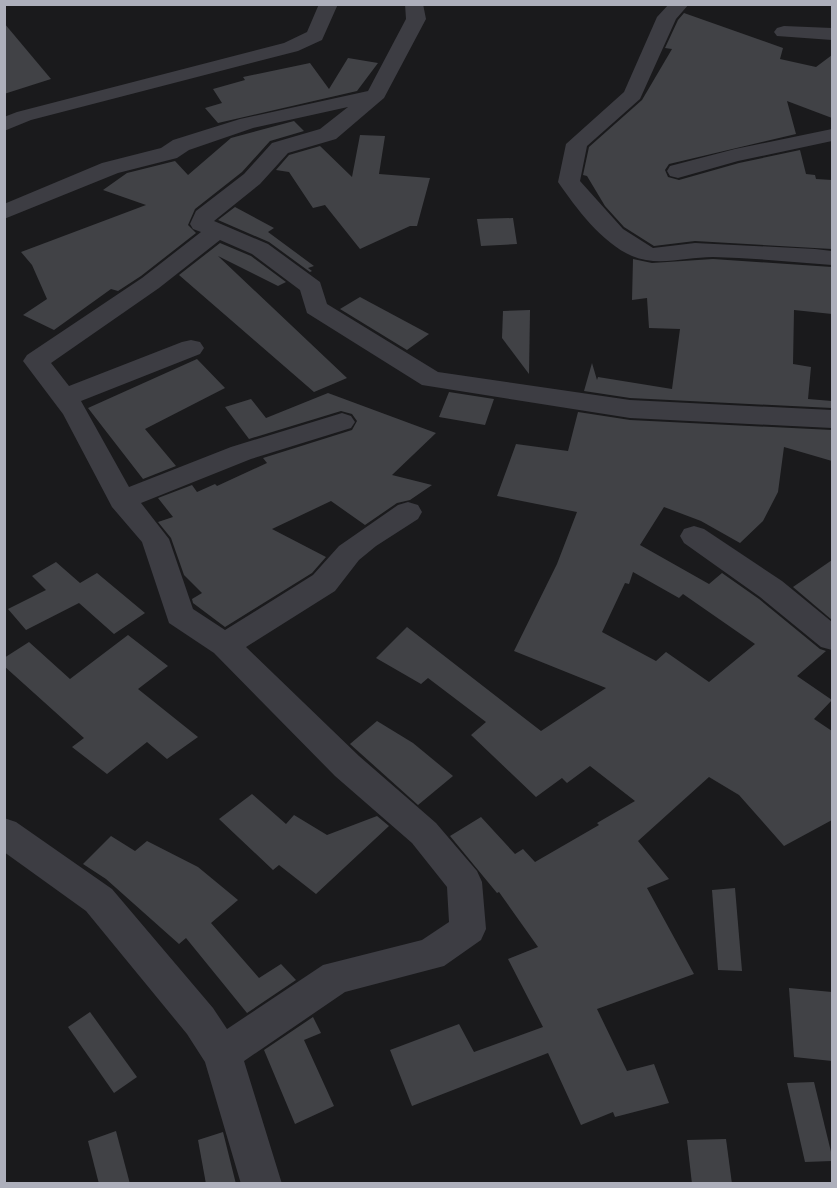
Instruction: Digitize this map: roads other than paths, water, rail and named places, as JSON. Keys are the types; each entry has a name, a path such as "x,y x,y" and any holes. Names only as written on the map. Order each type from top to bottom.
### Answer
{"street":[{"path":"4,125 24,116 291,47 315,36 329,4"},
{"path":"414,4 416,19 377,94 328,134 280,148 252,179 204,216 201,224 261,249 311,286 316,308 431,379 630,409 832,418"},
{"path":"681,4 667,17 633,94 577,144 569,182 614,232 630,245 651,256 674,251 757,250 832,258"},
{"path":"784,32 832,34"},
{"path":"4,212 110,168 169,153 181,145 247,123 327,107 377,94"},
{"path":"678,171 735,155 832,135"},
{"path":"216,232 126,301 36,361 66,397 122,500 155,539 180,615 225,645 347,766 424,833 464,882 468,929 431,954 336,977 222,1054"},
{"path":"66,397 191,348"},
{"path":"122,500 241,453 342,422"},
{"path":"225,645 324,583 349,553 408,512"},
{"path":"694,536 771,589 832,639"},
{"path":"4,832 99,900 200,1021 222,1054 262,1184"}]}
